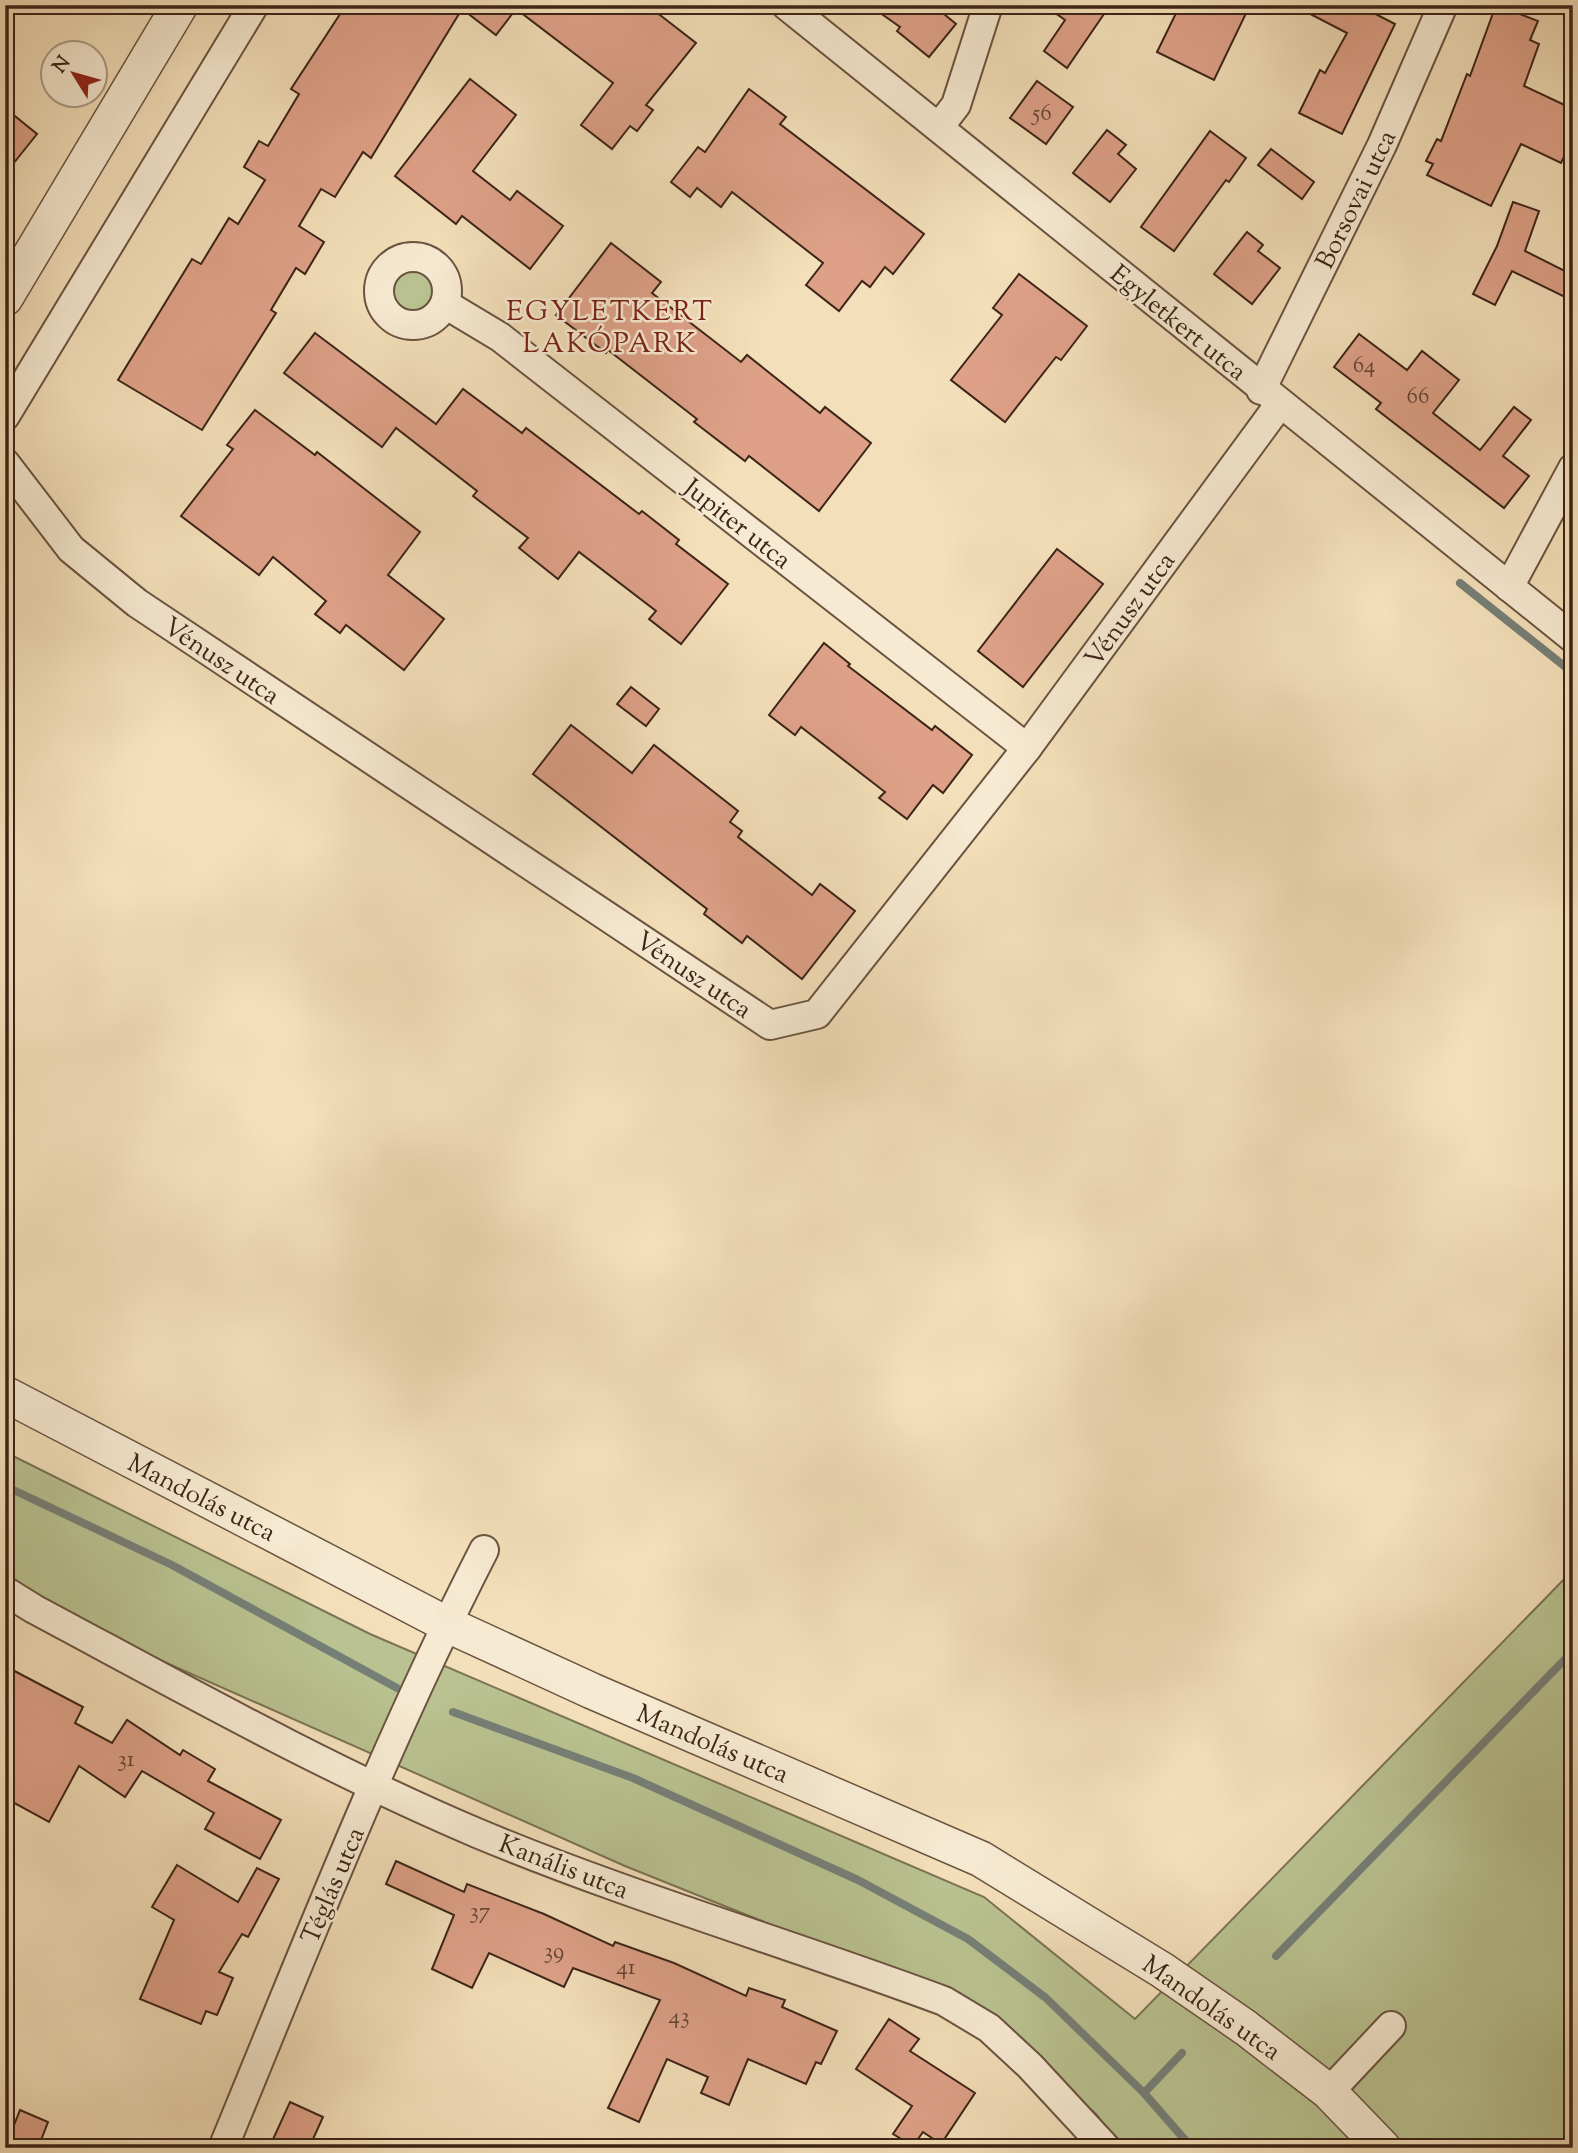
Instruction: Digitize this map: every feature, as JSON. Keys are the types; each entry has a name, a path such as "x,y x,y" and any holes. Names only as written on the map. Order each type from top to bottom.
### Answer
{"street":[{"path":"5,298 180,5"},
{"path":"5,416 254,5"},
{"name":"Egyletkert utca","path":"786,5 1270,397 1573,638"},
{"path":"939,127 956,105 988,5"},
{"name":"Borsovai utca","path":"1270,397 1443,5"},
{"name":"Jupiter utca","path":"444,304 500,337 1027,748"},
{"name":"Vénusz utca","path":"5,463 71,549 137,603 770,1024 817,1014 1027,748 1270,397"},
{"path":"1509,587 1573,468"},
{"name":"Mandolás utca","path":"5,1394 446,1623 592,1691 981,1859 1162,1970 1329,2092 1383,2148"},
{"name":"Téglás utca","path":"223,2148 373,1787 446,1623 484,1550"},
{"name":"Kanális utca","path":"5,1591 82,1635 373,1787 608,1884 944,2001 989,2028 1030,2066 1106,2148"},
{"path":"1329,2092 1391,2026"}],"green space":[{"path":"413,267 430,274 437,291 430,308 413,315 396,308 389,291 396,274"},
{"path":"5,1452 370,1634 984,1897 1135,2019 1573,1570 1573,2148 1122,2148 1096,2114 973,2006 625,1866 29,1602 5,1583"}],"building":[{"path":"346,5 647,5 696,43 646,105 653,110 637,131 630,126 612,149 581,125 613,83 516,9 496,35 462,9 371,158 363,152 335,197 321,189 299,226 324,242 305,274 296,268 271,310 276,313 202,430 118,380 192,259 201,264 229,218 238,224 265,180 244,167 259,141 268,146 299,94 291,89"},
{"path":"869,5 933,5 956,24 929,57 897,31 900,27"},
{"path":"1044,5 1092,5 1104,14 1067,68 1044,51 1065,20"},
{"path":"1180,5 1250,5 1214,80 1157,52"},
{"path":"1293,5 1358,5 1395,24 1342,134 1299,113 1320,70 1325,73 1347,33"},
{"path":"1496,5 1538,21 1530,40 1539,44 1524,86 1573,109 1573,138 1561,163 1521,144 1491,206 1427,175 1433,164 1426,161 1437,139 1441,141 1467,74 1470,76"},
{"path":"470,79 516,115 473,171 510,200 517,191 563,226 530,269 462,216 456,224 395,176"},
{"path":"1037,81 1073,107 1046,144 1010,118"},
{"path":"749,89 786,117 780,124 924,234 893,274 885,267 870,287 862,281 839,311 806,285 823,263 732,192 721,207 697,188 690,197 671,182 698,147 705,152"},
{"path":"5,108 37,134 5,174"},
{"path":"1107,130 1126,145 1118,154 1136,169 1110,202 1073,173"},
{"path":"1210,131 1246,158 1229,182 1226,180 1174,251 1141,227"},
{"path":"1271,149 1314,182 1302,199 1258,165"},
{"path":"1513,202 1539,211 1525,251 1573,275 1573,301 1512,271 1495,305 1473,294 1497,246"},
{"path":"1247,232 1263,245 1258,251 1280,268 1252,304 1214,274"},
{"path":"611,243 661,282 652,293 741,362 747,355 820,413 825,407 871,443 819,511 749,456 745,461 694,422 697,419 608,350 606,353 556,315"},
{"path":"1019,274 1087,326 1061,360 1056,357 1005,422 951,380 1002,315 993,308"},
{"path":"315,333 436,424 463,389 522,433 526,428 639,514 642,511 679,540 676,544 728,584 681,644 649,619 656,611 579,552 558,579 519,548 528,538 473,496 477,491 396,428 382,447 284,373"},
{"path":"1359,334 1407,370 1422,351 1459,380 1433,413 1480,450 1514,407 1531,420 1503,456 1529,476 1504,508 1376,409 1381,403 1334,367"},
{"path":"255,410 315,455 317,452 420,532 388,575 444,619 404,670 346,625 340,633 315,614 326,601 273,557 259,575 181,516 233,449 227,445"},
{"path":"1057,549 1103,584 1023,687 978,651"},
{"path":"824,643 850,664 848,666 932,730 935,726 972,755 943,793 933,785 907,819 879,798 885,792 801,727 795,735 769,715"},
{"path":"631,687 659,709 646,726 617,704"},
{"path":"571,725 632,773 654,745 738,811 730,822 742,831 738,837 812,895 820,884 855,911 802,979 747,936 742,943 704,914 707,909 533,774"},
{"path":"5,1666 83,1707 75,1723 112,1743 127,1720 180,1755 183,1750 215,1769 208,1781 281,1820 260,1859 205,1829 214,1813 142,1771 125,1797 79,1766 49,1822 5,1798"},
{"path":"396,1861 464,1892 467,1884 544,1914 613,1946 615,1942 674,1963 746,1996 749,1988 785,2000 782,2007 837,2031 821,2064 816,2062 806,2084 748,2059 729,2105 701,2093 708,2077 667,2059 639,2122 608,2108 660,2000 573,1968 564,1987 489,1953 472,1988 432,1969 454,1915 386,1884"},
{"path":"177,1865 238,1902 257,1868 279,1879 248,1937 242,1934 219,1972 233,1978 217,2015 206,2011 201,2024 140,1999 174,1920 152,1907"},
{"path":"889,2019 919,2039 910,2051 975,2093 941,2144 923,2132 913,2146 893,2134 912,2106 856,2069"},
{"path":"290,2102 323,2117 309,2148 269,2148"},
{"path":"20,2110 48,2122 38,2148 5,2148"}],"waterway":[{"path":"1460,583 1573,673"},
{"path":"5,1486 172,1565 397,1688"},
{"path":"1276,1956 1573,1651"},
{"path":"453,1712 633,1778 858,1880 968,1939 1046,1998 1144,2093"},
{"path":"1182,2053 1144,2093 1192,2148"}],"district":[{"name":"EGYLETKERT LAKÓPARK","path":"610,326"}]}
